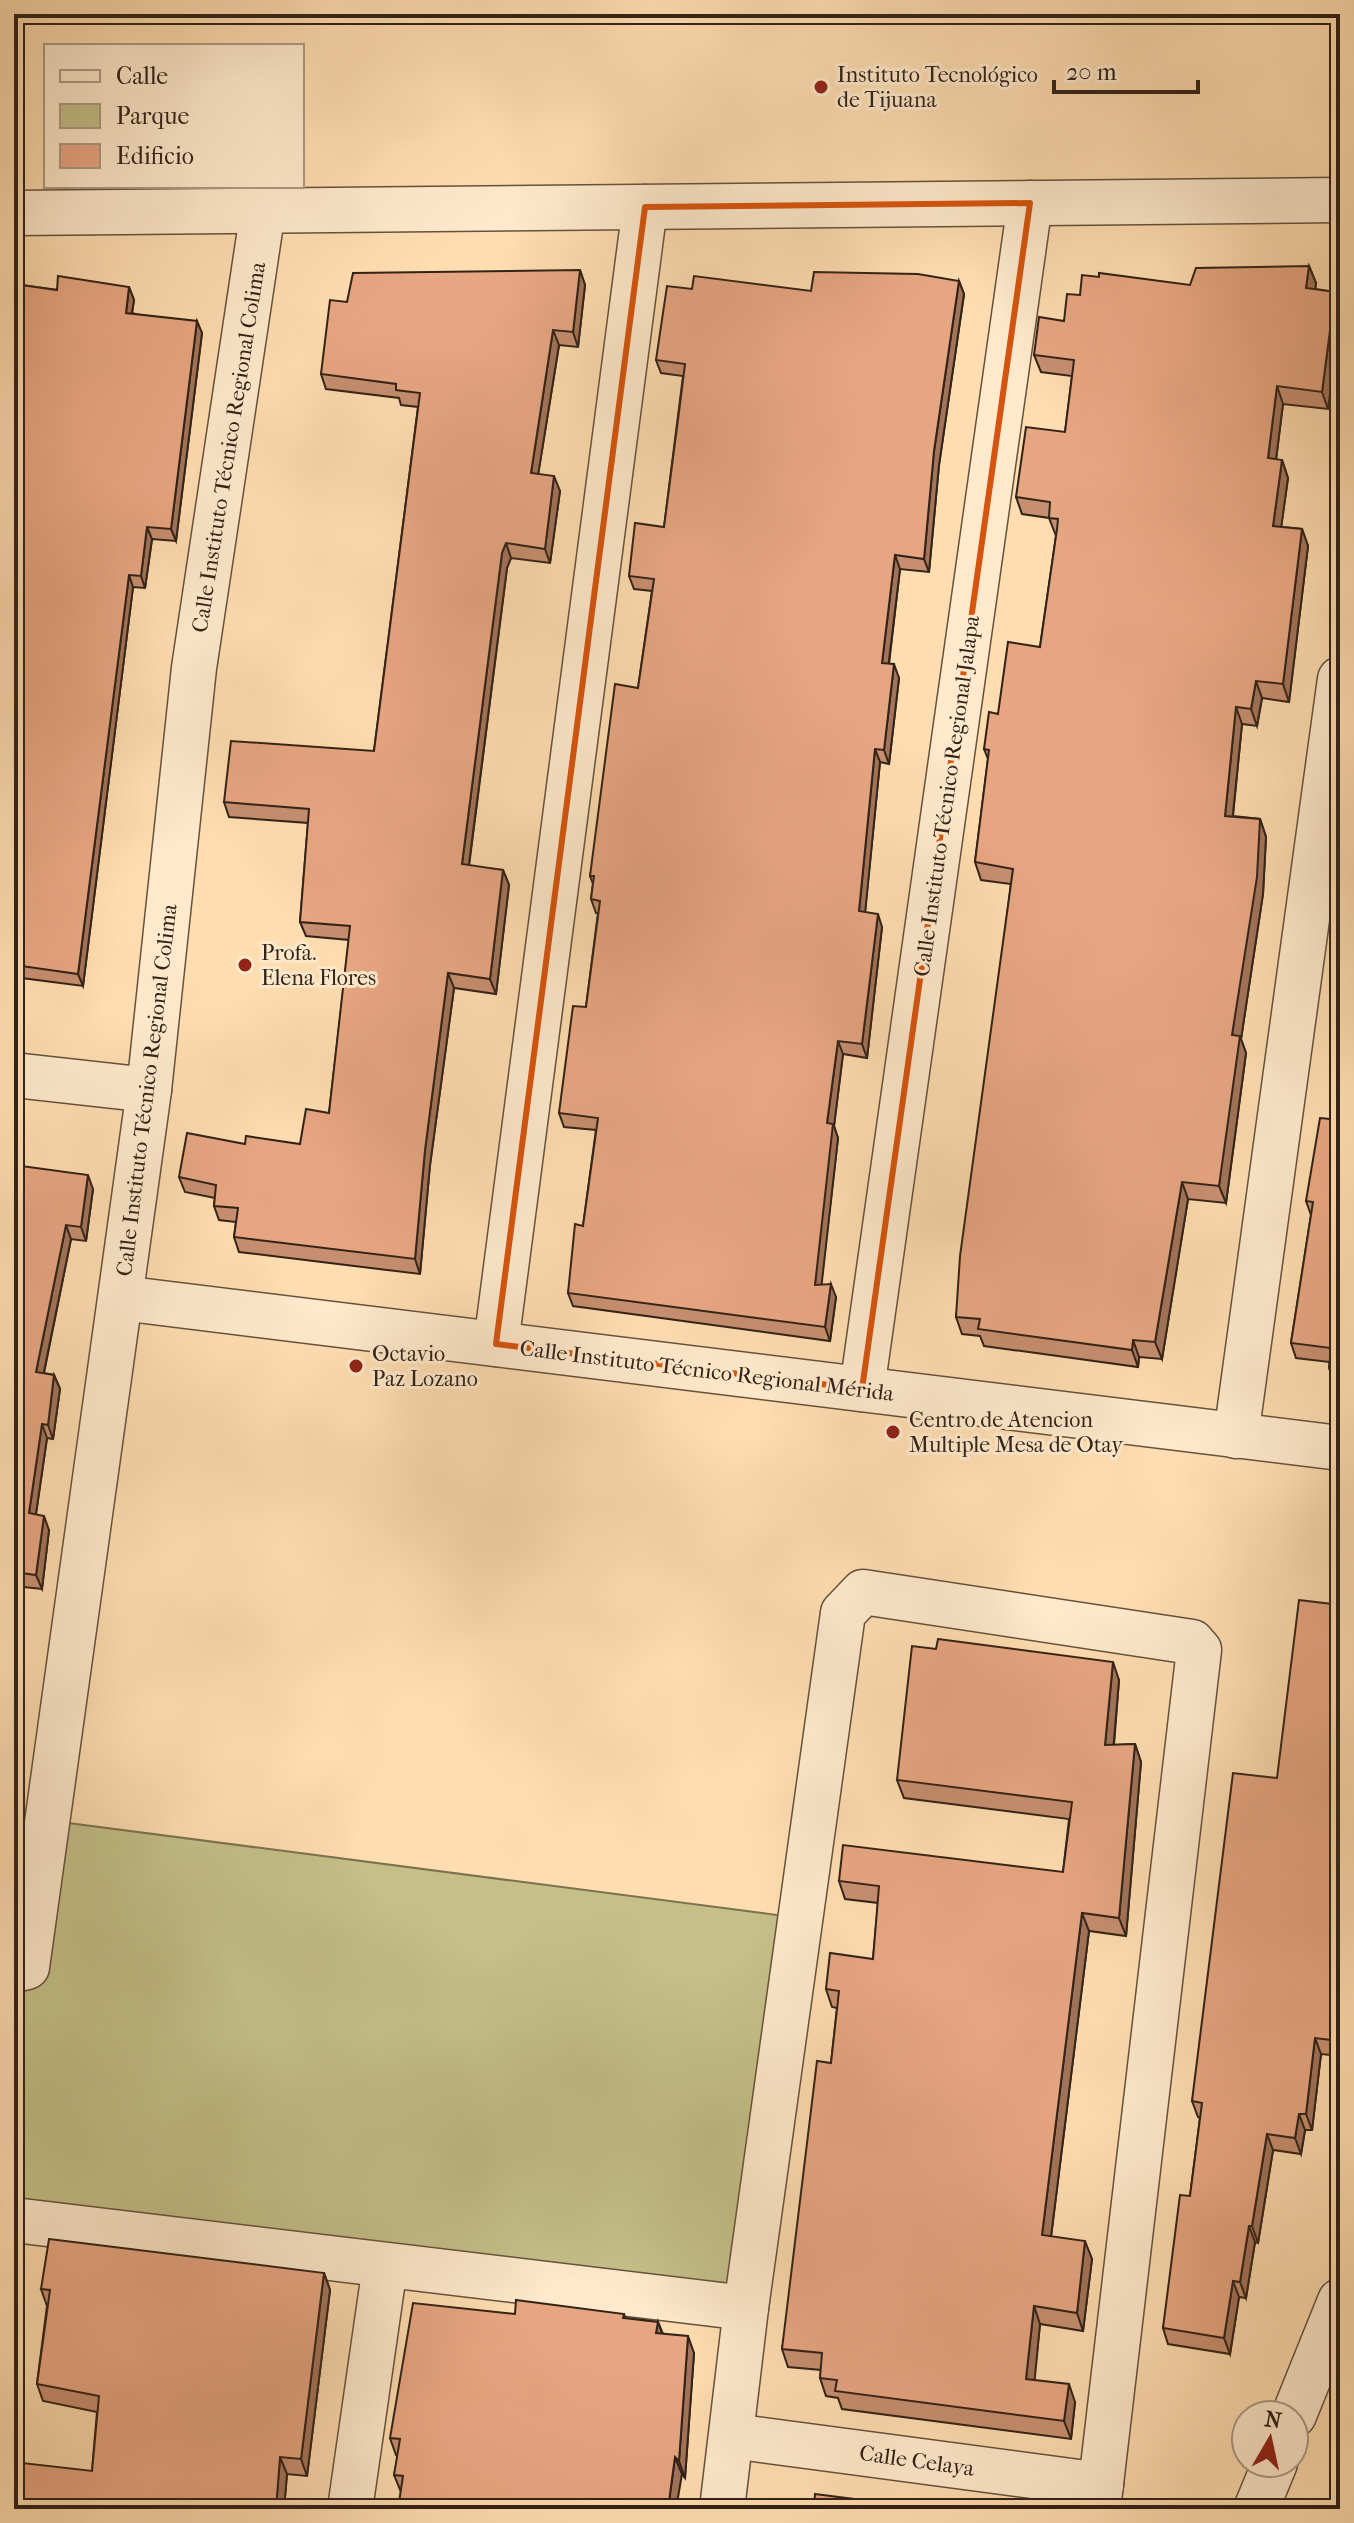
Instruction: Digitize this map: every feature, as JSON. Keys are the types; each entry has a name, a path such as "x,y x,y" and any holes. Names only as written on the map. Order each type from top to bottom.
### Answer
{"street":[{"path":"14,213 1340,200"},
{"name":"Calle Instituto Técnico Regional Jalapa","path":"862,1389 1030,203"},
{"path":"496,1344 645,207"},
{"name":"Calle Instituto Técnico Regional Colima","path":"20,1970 121,1298 149,1090 194,668 263,210"},
{"path":"1236,1436 1340,679"},
{"path":"14,1075 149,1090"},
{"name":"Calle Instituto Técnico Regional Mérida","path":"121,1298 1340,1448"},
{"path":"722,2509 746,2308 843,1613 863,1592 1192,1642 1199,1650 1100,2497"},
{"path":"14,2221 746,2308"},
{"path":"350,2509 385,2266"},
{"path":"1300,2399 1340,2301"},
{"name":"Calle Celaya","path":"732,2436 1100,2497"},
{"path":"1256,2509 1268,2479"}],"highlighted area":[{"path":"1030,203 862,1389 496,1344 645,207"}],"green space":[{"path":"53,1821 792,1917 741,2305 14,2212 14,1979"}],"building":[{"path":"1309,266 1306,288 1335,292 1322,392 1277,386 1268,458 1282,460 1273,526 1302,529 1283,684 1256,681 1251,709 1236,707 1225,816 1260,819 1257,877 1232,1035 1240,1036 1219,1186 1182,1182 1155,1342 1133,1340 1132,1350 978,1329 980,1319 956,1317 960,1256 1013,869 975,862 989,750 984,749 989,712 998,714 1008,642 1040,647 1057,529 1058,519 1049,518 1050,502 1016,497 1026,427 1065,432 1074,360 1034,355 1039,317 1064,321 1067,294 1080,295 1082,275 1099,277 1099,273 1190,285 1196,268"},
{"path":"580,270 573,332 553,330 531,473 554,476 545,549 506,543 502,553 462,864 503,870 490,979 448,973 425,1150 415,1259 234,1237 238,1208 214,1206 216,1185 179,1177 187,1133 245,1144 246,1136 300,1144 306,1109 329,1113 350,926 300,922 309,809 224,802 231,741 374,751 420,393 396,390 396,384 321,374 330,300 347,302 353,273"},
{"path":"814,272 918,274 959,281 934,451 924,559 895,555 882,663 894,664 884,750 875,749 859,911 878,914 862,1044 838,1041 827,1123 833,1124 815,1285 831,1284 825,1327 568,1293 575,1224 583,1226 598,1118 559,1113 573,1006 586,1007 600,901 591,899 594,876 590,876 615,684 638,688 654,579 629,576 635,523 664,527 685,364 656,360 667,286 692,289 694,276 811,291"},
{"path":"58,276 129,287 126,313 197,321 171,529 147,527 141,576 129,575 78,974 14,965 14,284 57,290"},
{"path":"1340,944 1340,986 1334,985"},
{"path":"1320,1118 1340,1120 1340,1370 1329,1368 1331,1348 1291,1343 1313,1202 1306,1201"},
{"path":"14,1165 88,1175 81,1227 66,1225 36,1372 54,1375 48,1425 42,1424 29,1513 44,1516 36,1575 14,1572"},
{"path":"1299,1600 1340,1605 1340,2041 1315,2038 1306,2114 1299,2114 1295,2138 1267,2134 1252,2226 1249,2226 1240,2282 1233,2281 1224,2338 1163,2328 1180,2195 1190,2196 1202,2103 1192,2101 1233,1773 1277,1778"},
{"path":"938,1639 1113,1662 1105,1745 1135,1744 1119,1918 1082,1913 1042,2235 1085,2241 1077,2313 1034,2306 1026,2379 1069,2384 1064,2421 835,2391 837,2380 820,2378 822,2353 782,2349 817,2061 831,2063 839,1991 826,1989 830,1953 873,1959 879,1886 839,1881 843,1845 1063,1872 1072,1802 897,1780 912,1646 936,1649"},
{"path":"49,2239 324,2273 301,2459 280,2457 276,2509 14,2509 14,2462 92,2471 99,2396 37,2384 50,2290 41,2289"},
{"path":"516,2300 624,2314 623,2318 658,2322 656,2333 688,2336 679,2461 675,2457 668,2509 398,2509 403,2476 394,2475 400,2439 390,2438 413,2303 515,2314"},
{"path":"815,2494 909,2506 909,2509 803,2509 814,2508"}],"place":[{"name":"Instituto Tecnológico de Tijuana","path":"821,87"},
{"name":"Profa. Elena Flores","path":"245,965"},
{"name":"Octavio Paz Lozano","path":"356,1366"},
{"name":"Centro de Atencion Multiple Mesa de Otay","path":"893,1432"}]}
